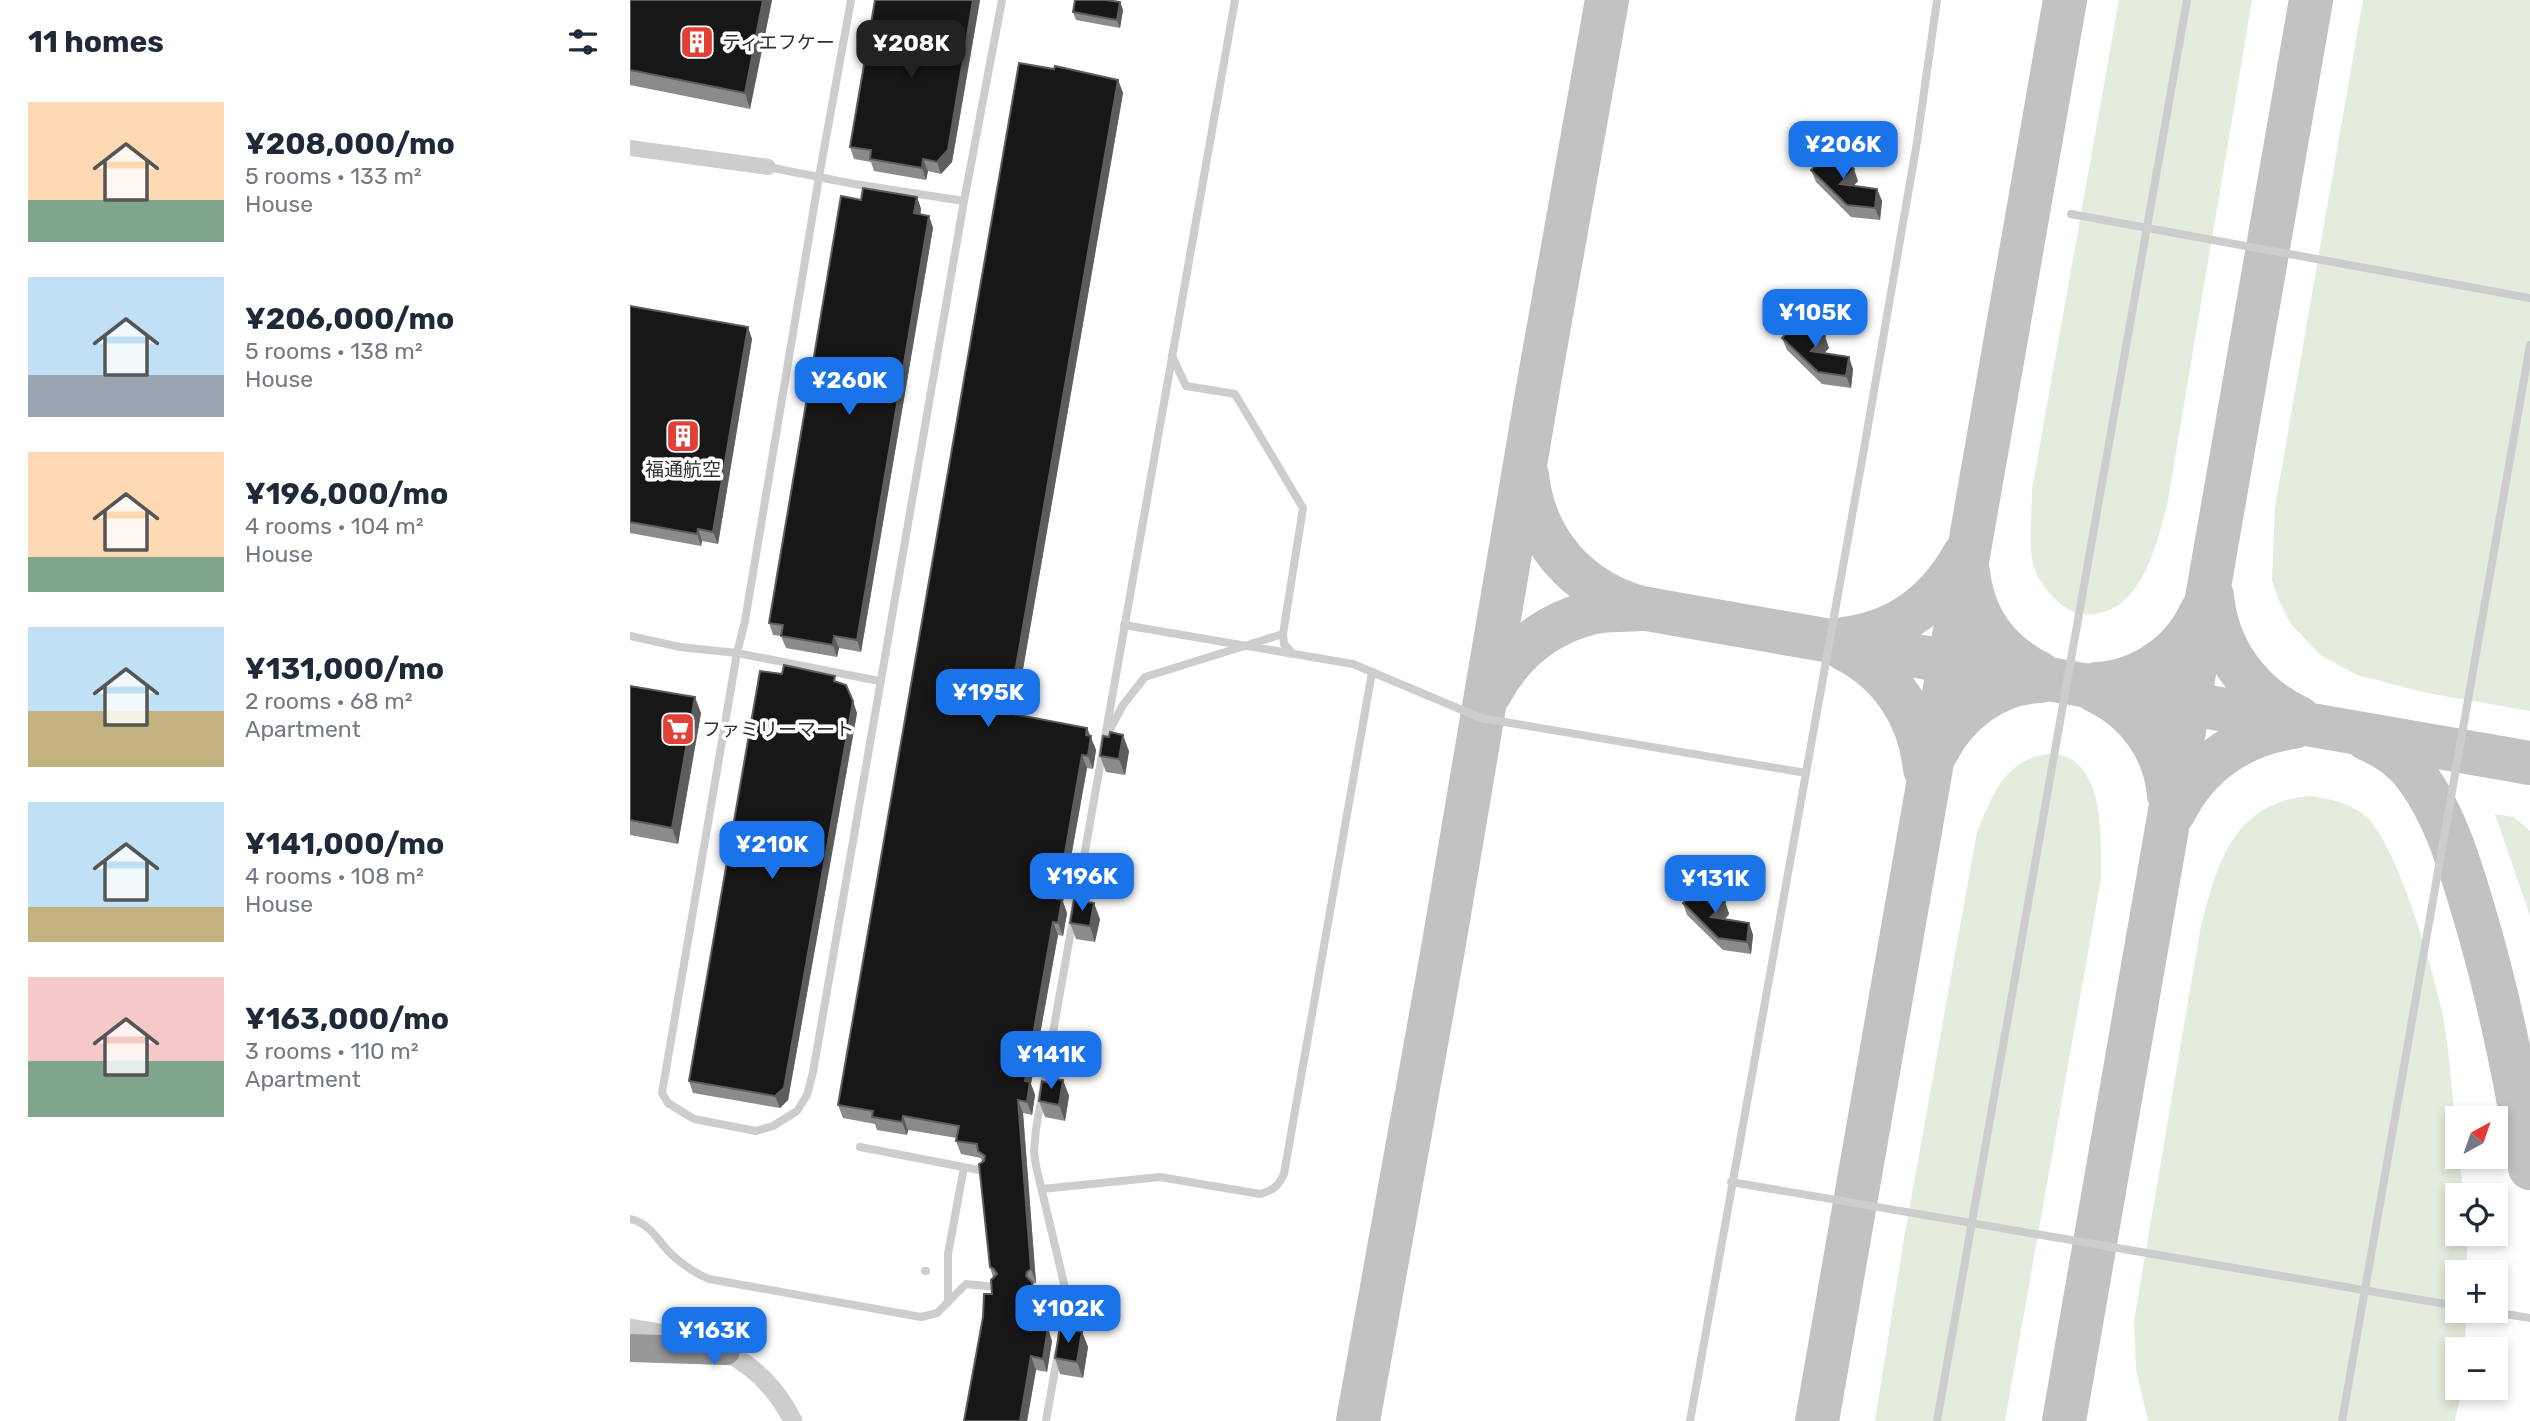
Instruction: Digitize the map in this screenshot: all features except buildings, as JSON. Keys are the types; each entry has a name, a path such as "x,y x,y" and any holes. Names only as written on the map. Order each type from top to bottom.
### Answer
{"highway":[{"path":"630,1348 726,1350"}],"street":[{"path":"630,148 768,167"},
{"path":"630,1328 690,1339 726,1350 765,1381 793,1421"}],"lane":[{"path":"851,0 746,621 737,653 662,1093 678,1112 694,1119 757,1131 773,1126 797,1111 807,1095 813,1072 879,681 1002,0"},
{"path":"1046,1421 1066,1309 1066,1292 1042,1189 1032,1167 1036,1129 1235,0"},
{"path":"1690,1421 1914,155 1937,0"},
{"path":"1937,1421 2187,0"},
{"path":"768,167 964,201"},
{"path":"2071,214 2530,298"},
{"path":"2342,1421 2530,345"},
{"path":"1172,356 1186,386 1234,394 1303,508 1283,634 1284,644 1292,653"},
{"path":"1124,625 1353,664 1481,718 1806,773"},
{"path":"1104,741 1123,705 1145,677 1283,634"},
{"path":"630,636 680,647 737,653 879,681"},
{"path":"1042,1189 1160,1177 1261,1194 1269,1192 1279,1184 1284,1174 1372,672"},
{"path":"860,1147 984,1171"},
{"path":"948,1302 948,1254 964,1167"},
{"path":"1731,1182 2445,1304"},
{"path":"630,1219 643,1222 673,1256 694,1272 709,1279 921,1317 937,1313 966,1284 995,1287"},
{"path":"1037,1289 1066,1292"},
{"path":"2508,1314 2530,1318"}],"shaded area":[{"path":"2119,0 2252,0 2167,506 2152,555 2137,586 2126,599 2112,609 2084,615 2061,604 2046,589 2035,571 2031,547 2032,489"},
{"path":"2363,0 2530,0 2530,711 2427,693 2357,675 2320,655 2290,623 2272,580 2275,507"},
{"path":"2053,753 2069,758 2081,767 2095,795 2100,830 2101,879 2005,1421 1875,1421 1904,1238 1977,832 1996,791 2012,770 2036,756"},
{"path":"2310,796 2345,804 2364,815 2376,829 2400,877 2431,966 2442,1011 2454,1106 2445,1106 2445,1169 2461,1169 2462,1183 2445,1183 2445,1246 2467,1246 2467,1260 2445,1260 2445,1323 2466,1323 2465,1337 2445,1337 2445,1400 2459,1400 2455,1421 2148,1421 2136,1369 2134,1321 2200,931 2213,884 2232,842 2245,824 2262,811 2284,801"},
{"path":"2495,814 2514,817 2530,831 2530,916"}],"taxiway":[{"path":"1358,1421 1443,949 1607,0"},
{"path":"1817,1421 2065,0"},
{"path":"2064,1421 2311,0"},
{"path":"1527,475 1539,522 1563,560 1579,576 1598,589 1641,608 2530,763"},
{"path":"1843,639 1881,630 1914,612 1942,587 1964,555"},
{"path":"1968,572 1975,604 1990,632 2011,655 2039,673"},
{"path":"2212,596 2221,635 2239,669 2265,697 2299,718"},
{"path":"1490,693 1519,653 1558,625 1596,612 1639,609"},
{"path":"2097,684 2130,677 2159,662 2183,640 2201,612"},
{"path":"1843,648 1875,670 1900,698 1917,731 1925,769"},
{"path":"1936,753 1954,725 1978,703 2007,687 2040,681"},
{"path":"2096,691 2125,709 2147,733 2162,762 2169,795"},
{"path":"2174,812 2195,779 2223,754 2256,736 2294,727"},
{"path":"2367,739 2395,755 2412,771 2436,807 2450,840 2473,909 2499,1005 2530,1168"}],"place":[{"name":"ティエフケー","path":"697,42"},
{"name":"福通航空","path":"683,436"},
{"name":"ファミリーマート","path":"678,729"}]}
